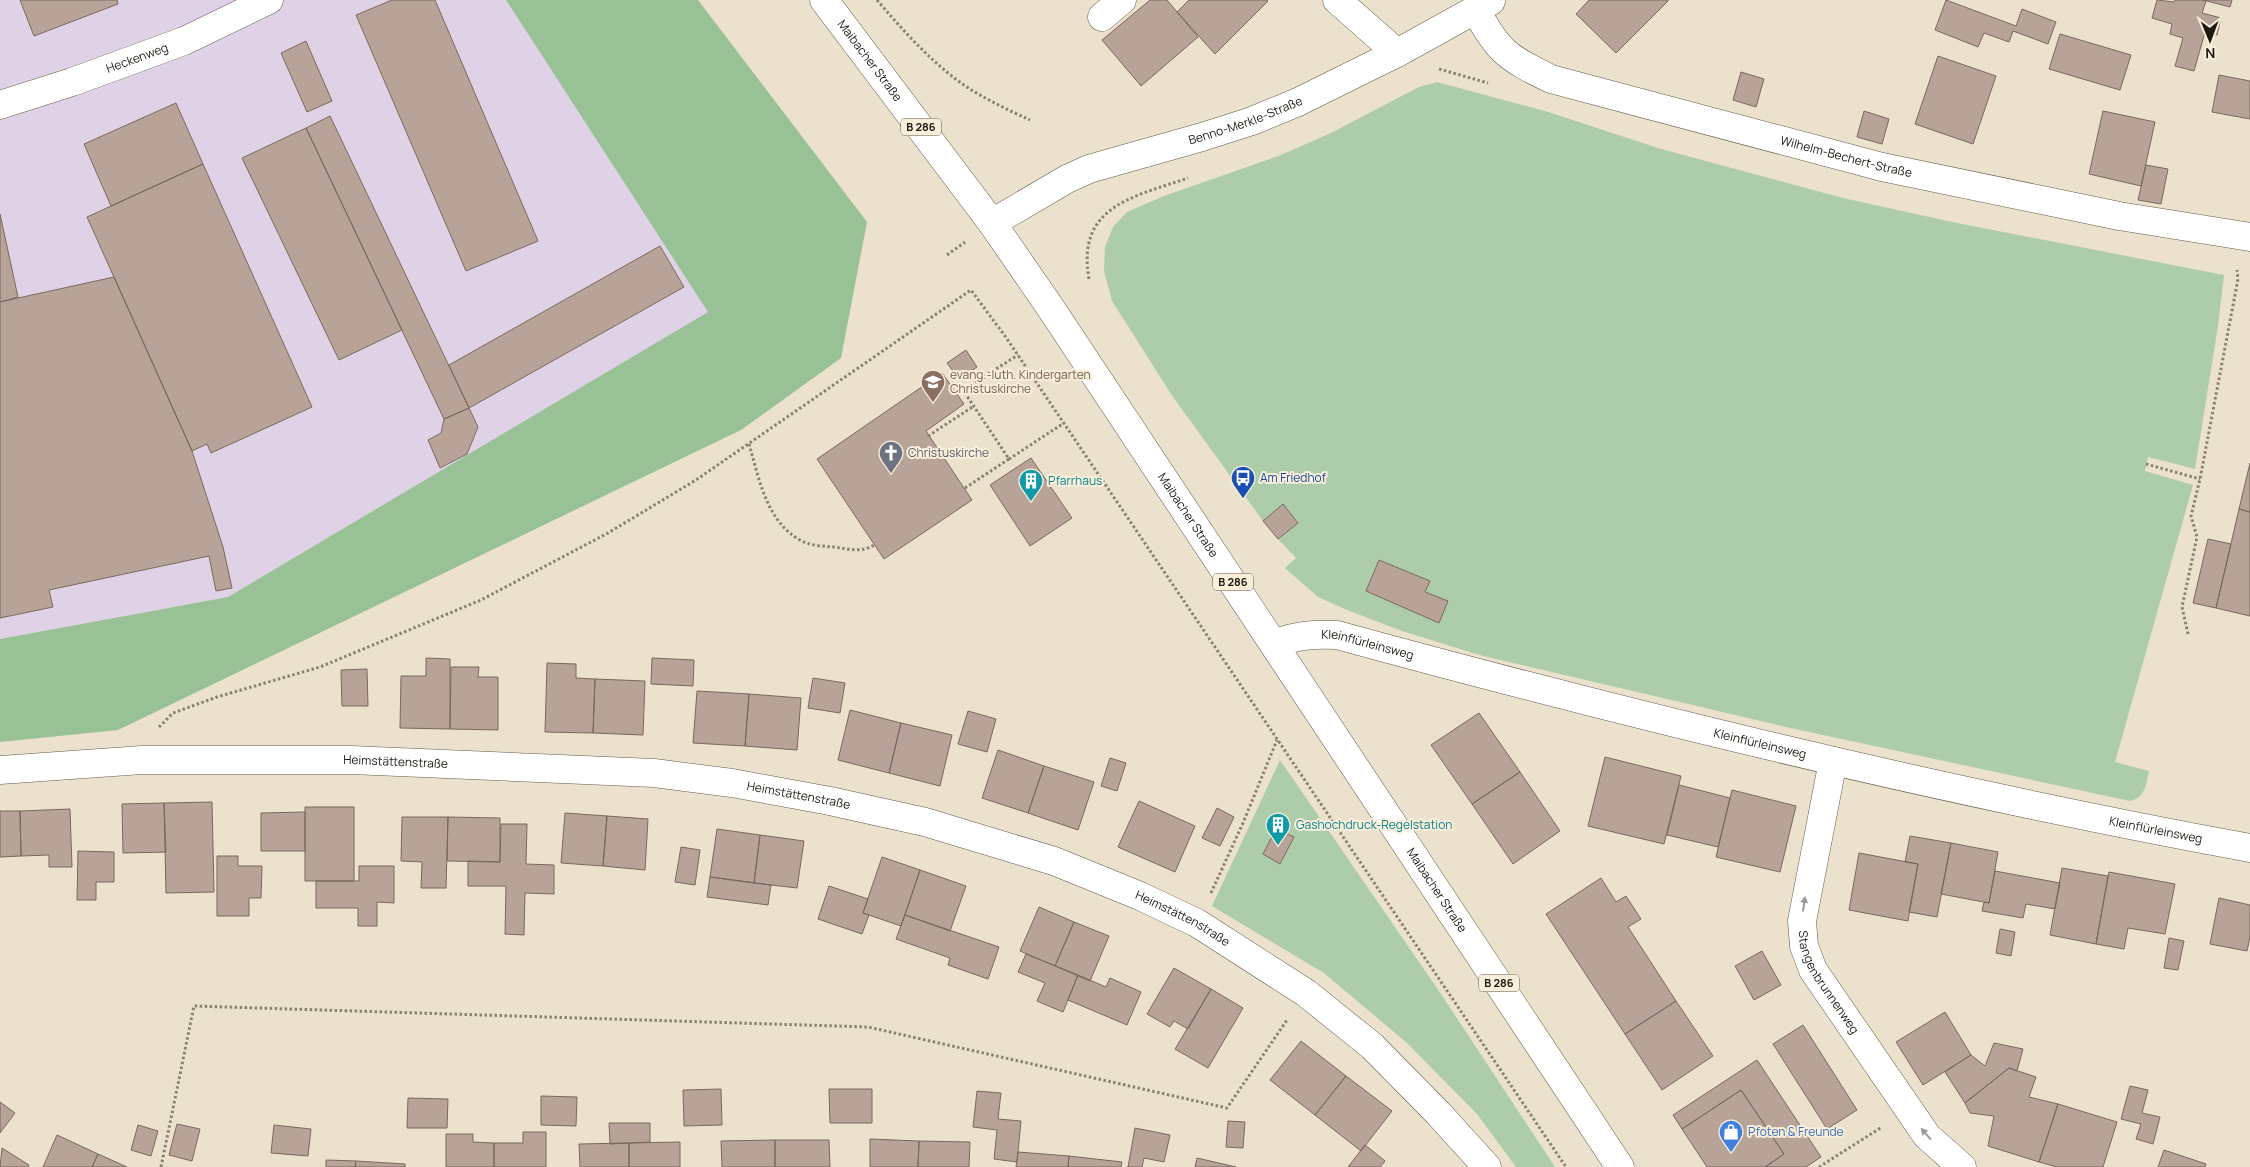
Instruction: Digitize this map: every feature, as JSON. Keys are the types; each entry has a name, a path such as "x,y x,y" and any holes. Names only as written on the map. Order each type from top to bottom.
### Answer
{"street":[{"name":"Heckenweg","path":"0,105 72,82 184,41 270,0"},
{"name":"Maibacher Straße","path":"824,0 992,223 1275,644 1620,1167"},
{"path":"1337,0 1397,53"},
{"name":"Benno-Merkle-Straße","path":"992,223 1067,179 1090,169 1252,120 1298,102 1397,53 1484,5"},
{"name":"Wilhelm-Bechert-Straße","path":"1484,5 1489,35 1502,52 1526,67 1551,79 1882,167 2119,216 2250,237"},
{"name":"Kleinflürleinsweg","path":"1275,644 1290,637 1311,634 1337,635 1546,692 1833,761 2162,832 2250,848"},
{"name":"Heimstättenstraße","path":"0,770 142,760 351,760 654,773 732,783 830,801 915,820 992,841 1098,878 1197,923 1306,993 1372,1046 1438,1112 1487,1167"},
{"name":"Stangenbrunnenweg","path":"1833,761 1806,889 1802,921 1804,946 1814,970 1907,1110 1927,1136 1962,1167"}],"path":[{"path":"877,0 915,44 954,78 996,104 1030,120"},
{"path":"1431,67 1491,84"},
{"path":"2188,634 2182,606 2197,537 2191,516 2200,479 2238,279"},
{"path":"142,760 150,738 160,724 173,713 217,697 320,667 481,600 655,506 749,444 971,290 1018,355 1566,1167"},
{"path":"1009,459 963,390 1018,355"},
{"path":"928,436 974,406"},
{"path":"965,488 1064,423"},
{"path":"749,444 767,504 791,534 801,541 813,545 865,551 874,545"},
{"path":"2146,464 2200,479"},
{"path":"1197,923 1278,740"},
{"path":"161,1167 194,1006 868,1027 1227,1108 1306,993"},
{"path":"1819,1167 1907,1110"}],"shaded area":[{"path":"0,0 506,0 709,312 228,597 0,639"}],"green space":[{"path":"506,0 698,0 867,222 841,358 741,430 118,730 0,742 0,639 228,597 708,312"},
{"path":"1437,82 1545,111 1661,149 1843,198 1952,222 2224,275 2218,326 2195,469 2148,457 2145,471 2193,485 2115,762 2149,771 2142,794 2130,801 1786,727 1483,656 1402,631 1347,610 1318,597 1285,568 1296,558 1278,539 1298,522 1283,504 1263,521 1173,397 1112,301 1104,271 1105,247 1113,227 1127,212 1164,196 1281,155 1331,133 1419,87","holes":["1379,560 1429,581 1425,592 1447,601 1439,623 1366,591"]},
{"path":"1280,760 1441,994 1555,1167 1516,1167 1477,1114 1407,1043 1324,973 1212,906"}],"building":[{"path":"20,0 117,0 118,4 34,36"},
{"path":"392,0 435,0 538,241 466,271 356,15"},
{"path":"1150,0 1167,0 1198,37 1141,86 1102,40"},
{"path":"1189,0 1268,1 1215,54 1177,12"},
{"path":"1589,0 1668,1 1616,53 1576,14"},
{"path":"1946,0 2016,26 2022,9 2056,22 2048,44 2013,31 2009,42 1984,33 1978,47 1935,30"},
{"path":"2157,0 2174,2 2175,0 2203,0 2206,1 2202,13 2221,18 2217,35 2205,32 2194,71 2175,66 2183,38 2170,34 2172,24 2152,18"},
{"path":"2203,0 2232,0 2230,7"},
{"path":"2060,34 2131,55 2120,90 2049,69"},
{"path":"306,41 332,101 307,112 281,53"},
{"path":"1938,56 1996,76 1973,144 1915,124"},
{"path":"1741,72 1764,79 1756,107 1733,100"},
{"path":"2219,75 2250,81 2250,119 2212,112"},
{"path":"176,103 203,164 111,206 84,144"},
{"path":"1864,111 1889,119 1882,144 1857,137"},
{"path":"2103,111 2155,122 2141,186 2089,174"},
{"path":"330,116 469,408 444,419 306,128"},
{"path":"306,128 402,330 339,360 242,158"},
{"path":"203,164 312,407 211,453 207,444 192,451 87,217"},
{"path":"2146,165 2168,169 2161,204 2138,200"},
{"path":"0,214 18,297 0,302"},
{"path":"660,246 684,287 469,408 449,365"},
{"path":"114,277 192,451 223,547 232,588 216,591 209,556 49,590 53,607 0,618 0,302"},
{"path":"966,350 977,367 959,379 947,363"},
{"name":"Christuskirche","path":"942,373 964,404 926,431 972,500 884,559 817,459"},
{"path":"469,408 478,427 467,454 440,468 428,440 441,433 444,419"},
{"name":"Pfarrhaus","path":"1031,458 1072,518 1030,546 990,485"},
{"path":"2250,463 2250,512 2239,509"},
{"path":"1283,504 1298,523 1278,539 1263,521"},
{"path":"2239,509 2250,512 2250,616 2216,608"},
{"path":"2208,539 2231,544 2216,608 2193,603"},
{"path":"1379,560 1430,581 1425,592 1448,601 1439,623 1366,591"},
{"path":"426,658 450,659 450,729 400,728 401,676 426,676"},
{"path":"652,658 694,660 693,686 651,684"},
{"path":"547,663 576,664 576,678 595,679 593,733 545,732"},
{"path":"451,667 479,667 478,677 498,677 498,730 450,729"},
{"path":"367,669 368,706 342,706 341,670"},
{"path":"813,678 845,683 840,713 808,708"},
{"path":"595,679 645,681 643,735 593,733"},
{"path":"697,691 749,694 745,746 693,743"},
{"path":"749,694 801,698 797,750 745,746"},
{"path":"850,710 901,723 889,773 838,760"},
{"path":"968,711 996,719 987,752 958,744"},
{"path":"1479,713 1520,772 1472,804 1431,745"},
{"path":"901,723 952,735 940,786 889,773"},
{"path":"998,750 1044,766 1028,813 982,798"},
{"path":"1605,757 1681,776 1664,844 1588,826"},
{"path":"1110,758 1126,763 1117,791 1101,786"},
{"path":"1044,766 1094,782 1078,830 1028,813"},
{"path":"1520,772 1560,831 1513,864 1472,804"},
{"path":"1679,785 1730,798 1718,847 1667,835"},
{"path":"1732,790 1796,806 1780,872 1716,857"},
{"path":"1139,801 1195,826 1175,872 1118,847"},
{"path":"212,802 214,892 166,893 164,803"},
{"path":"164,803 166,852 123,853 122,804"},
{"path":"305,807 354,807 354,881 305,881"},
{"path":"1217,808 1234,817 1220,846 1202,838"},
{"path":"70,809 72,867 49,867 49,855 21,856 20,811"},
{"path":"0,811 20,811 21,856 0,857"},
{"path":"305,812 305,851 261,851 261,813"},
{"path":"565,813 607,816 603,866 561,863"},
{"path":"607,816 648,819 645,870 603,866"},
{"path":"402,817 448,817 446,888 421,888 422,862 401,861"},
{"path":"448,817 500,818 500,862 447,861"},
{"path":"501,824 527,824 526,864 554,865 554,894 525,893 524,935 505,934 506,886 468,886 468,861 500,862"},
{"path":"717,829 760,835 754,883 710,877"},
{"name":"Gashochdruck-Regelstation","path":"1276,829 1294,837 1280,864 1263,854"},
{"path":"760,835 804,841 797,888 754,883"},
{"path":"1910,836 1951,843 1937,917 1909,912 1918,864 1905,862"},
{"path":"1951,843 1998,852 1989,903 1941,894"},
{"path":"681,847 700,850 695,885 675,882"},
{"path":"78,851 114,852 114,882 96,882 96,900 77,900"},
{"path":"1859,853 1918,864 1908,921 1849,910"},
{"path":"217,856 238,856 238,866 262,866 261,898 249,898 249,916 217,916"},
{"path":"882,857 920,870 901,926 863,913"},
{"path":"359,866 394,866 394,903 377,902 377,926 358,926 358,908 316,908 316,881 359,881"},
{"path":"2062,868 2108,876 2096,944 2050,935"},
{"path":"920,870 966,886 950,931 905,915"},
{"path":"1995,871 2060,883 2055,909 2026,904 2023,918 1982,911 1984,902 1989,903"},
{"path":"2109,872 2175,884 2165,934 2128,928 2124,949 2096,944"},
{"path":"710,877 771,885 768,905 707,897"},
{"path":"1601,878 1616,902 1626,896 1641,919 1628,927 1676,1001 1625,1034 1546,914"},
{"path":"829,886 868,899 863,913 869,915 862,934 818,919"},
{"path":"2219,898 2250,905 2250,937 2247,951 2210,944"},
{"path":"1039,907 1074,922 1055,966 1020,951"},
{"path":"905,915 999,947 988,979 948,965 950,958 896,939"},
{"path":"1074,922 1109,936 1090,981 1055,966"},
{"path":"2000,929 2015,932 2011,956 1996,953"},
{"path":"2169,938 2184,941 2178,970 2164,968"},
{"path":"1762,951 1781,985 1754,1000 1735,966"},
{"path":"1026,954 1078,975 1063,1012 1037,1001 1045,983 1018,972"},
{"path":"1174,968 1211,989 1188,1029 1174,1021 1170,1027 1147,1014"},
{"path":"1078,975 1106,987 1110,978 1141,992 1127,1025 1068,1000"},
{"path":"1211,989 1243,1008 1208,1068 1175,1049"},
{"path":"1676,1001 1713,1056 1662,1090 1625,1034"},
{"path":"1945,1012 1971,1055 1923,1085 1896,1042"},
{"path":"1803,1025 1857,1110 1827,1129 1773,1044"},
{"path":"1301,1041 1346,1076 1315,1115 1270,1080"},
{"path":"1994,1043 2023,1049 2017,1071 2009,1068 1965,1103 1945,1072 1971,1055 1985,1066"},
{"path":"1757,1060 1821,1157 1806,1167 1765,1167 1784,1154 1741,1090 1682,1129 1673,1115"},
{"path":"2009,1068 2036,1077 2029,1097 2058,1104 2039,1162 1988,1146 1994,1116 1970,1113 1965,1103"},
{"path":"1346,1076 1392,1111 1361,1151 1315,1115"},
{"path":"2130,1086 2148,1090 2142,1113 2160,1117 2153,1144 2136,1139 2141,1124 2121,1119"},
{"path":"721,1089 722,1125 684,1126 683,1090"},
{"path":"829,1089 872,1089 872,1123 830,1123"},
{"path":"1741,1090 1784,1154 1765,1167 1707,1167 1682,1129"},
{"path":"977,1091 1001,1093 998,1119 1021,1121 1017,1162 994,1159 997,1130 973,1127"},
{"path":"541,1096 577,1097 576,1126 541,1125"},
{"path":"408,1098 448,1099 447,1128 407,1128"},
{"path":"0,1102 15,1113 0,1133"},
{"path":"2058,1104 2117,1122 2103,1167 2057,1167 2039,1162"},
{"path":"1228,1121 1245,1122 1243,1148 1226,1147"},
{"path":"609,1123 650,1123 650,1142 610,1144"},
{"path":"177,1124 200,1129 192,1161 169,1155"},
{"path":"138,1125 158,1131 151,1156 131,1150"},
{"path":"274,1125 311,1129 308,1156 271,1153"},
{"path":"1135,1128 1170,1135 1164,1162 1144,1158 1142,1167 1128,1167"},
{"path":"523,1132 546,1132 546,1167 494,1167 494,1143 523,1143"},
{"path":"446,1134 473,1134 473,1142 494,1143 494,1167 446,1167"},
{"path":"57,1135 98,1154 92,1167 43,1167"},
{"path":"870,1139 919,1141 918,1167 870,1167"},
{"path":"775,1140 775,1167 722,1167 721,1141"},
{"path":"775,1140 829,1140 830,1167 775,1167"},
{"path":"919,1141 970,1142 969,1167 918,1167"},
{"path":"680,1142 680,1167 629,1167 629,1143"},
{"path":"629,1143 629,1167 580,1167 579,1144"},
{"path":"1365,1145 1385,1161 1380,1167 1348,1167"},
{"path":"2,1148 29,1165 28,1167 0,1167"},
{"path":"2164,1150 2206,1164 2205,1167 2158,1167"},
{"path":"1018,1152 1069,1156 1068,1167 1016,1167"},
{"path":"98,1154 127,1167 92,1167"},
{"path":"1069,1156 1122,1162 1121,1167 1068,1167"},
{"path":"1197,1158 1236,1167 1195,1167"},
{"path":"326,1160 356,1161 355,1167 326,1167"},
{"path":"356,1161 405,1164 405,1167 355,1167"}],"place":[{"name":"evang.-luth. Kindergarten Christuskirche","path":"933,403"},
{"name":"Christuskirche","path":"891,474"},
{"name":"Am Friedhof","path":"1243,499"},
{"name":"Pfarrhaus","path":"1031,502"},
{"name":"Gashochdruck-Regelstation","path":"1278,846"},
{"name":"Pfoten & Freunde","path":"1731,1153"}]}
